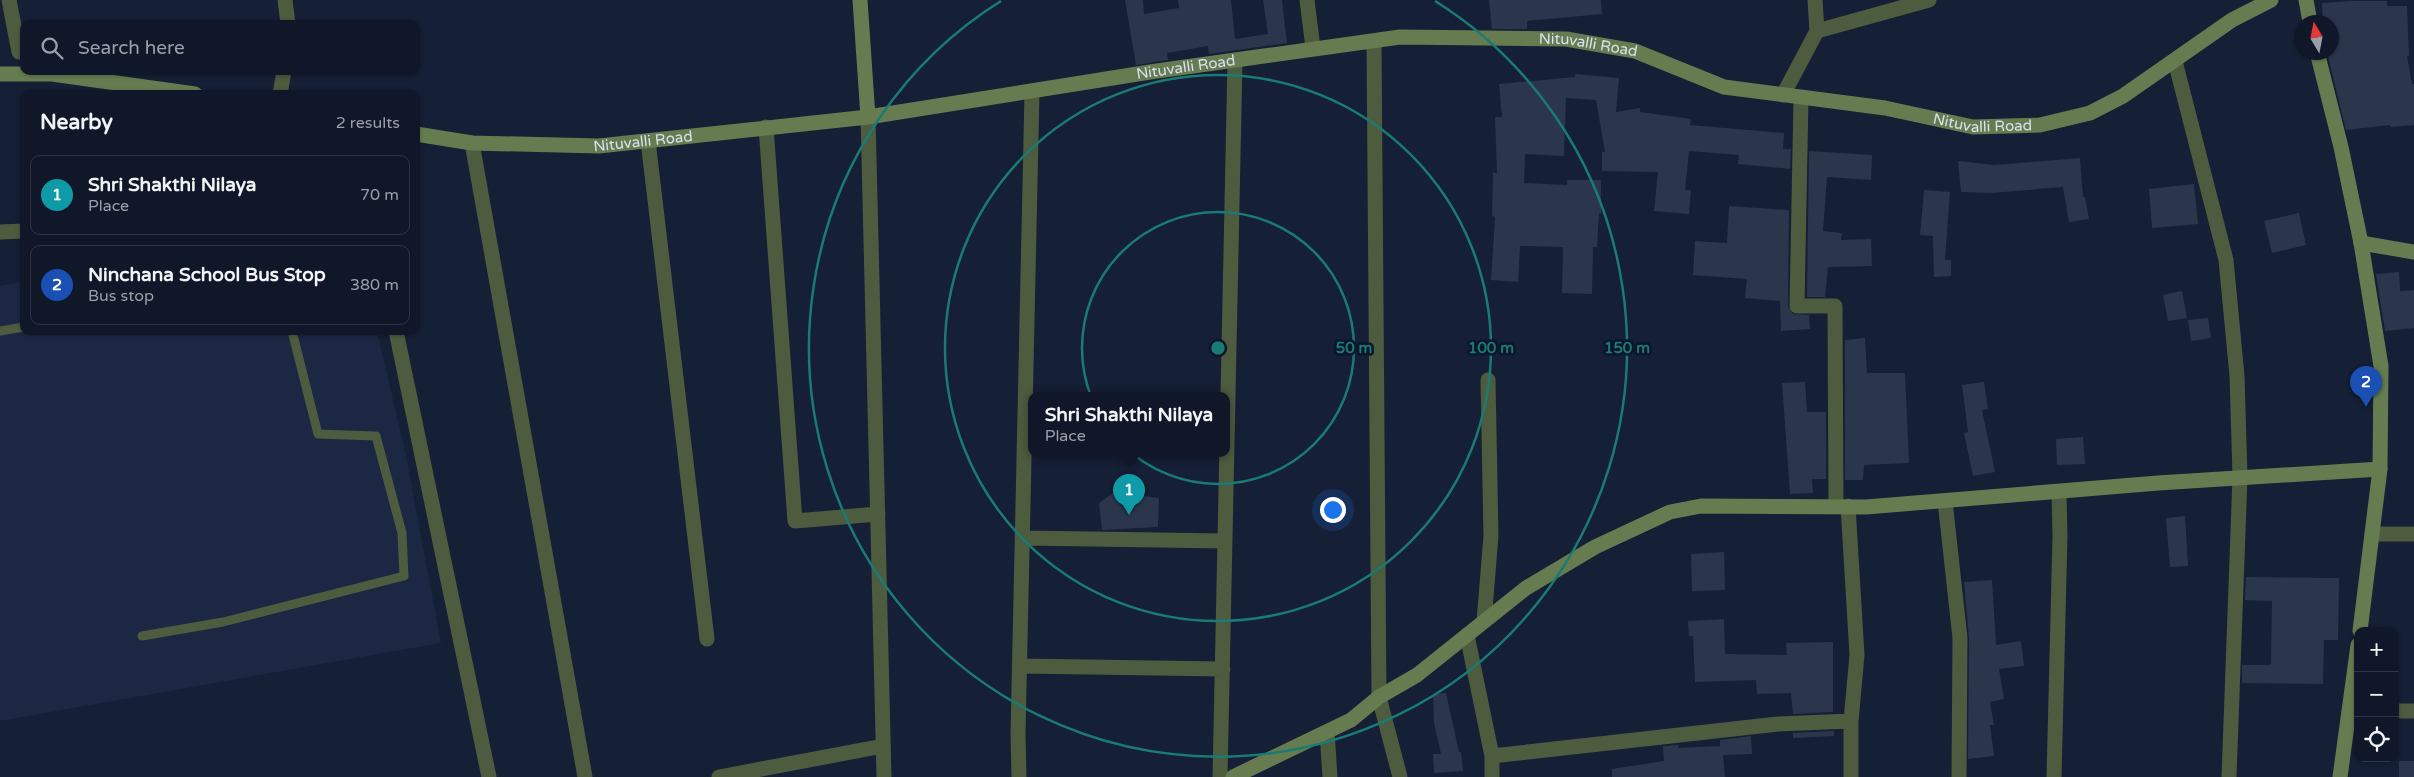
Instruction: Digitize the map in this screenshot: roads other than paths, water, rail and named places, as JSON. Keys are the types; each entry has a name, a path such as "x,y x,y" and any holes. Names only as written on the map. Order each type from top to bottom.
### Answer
{"street":[{"path":"9,0 19,52"},
{"path":"286,0 288,20"},
{"path":"860,0 868,117 884,777"},
{"path":"1307,0 1313,48"},
{"path":"1783,95 1818,31 1815,0"},
{"path":"1818,31 1929,0"},
{"name":"Nituvalli Road","path":"420,135 472,142 599,146 868,117 1313,48 1400,37 1566,38 1635,52 1724,87 1885,108 1973,127 2040,125 2090,114 2123,96 2232,20 2271,0"},
{"path":"2306,0 2309,15"},
{"path":"1374,40 1378,697 1400,777"},
{"path":"2319,60 2341,147 2361,243 2381,366 2380,469 2360,627"},
{"path":"1228,392 1235,61"},
{"path":"2175,61 2226,260 2237,376 2239,478 2229,777"},
{"path":"0,74 20,74"},
{"path":"59,75 166,90"},
{"path":"281,90 283,75"},
{"path":"1020,777 1020,666 1032,92"},
{"path":"1801,98 1797,306 1835,306 1842,506 1857,654 1851,721 1851,777"},
{"path":"766,127 795,521 878,514"},
{"path":"648,141 707,639"},
{"path":"472,142 585,777"},
{"path":"0,232 20,231"},
{"path":"2361,243 2414,252"},
{"path":"397,335 489,777"},
{"path":"1484,621 1491,536 1488,380"},
{"path":"1220,777 1227,457"},
{"path":"1234,777 1351,720 1378,697 1417,675 1526,588 1595,547 1670,512 1701,506 1842,506 1945,501 2380,469"},
{"path":"2054,777 2060,536 2059,492"},
{"path":"1945,501 1960,638 1959,777"},
{"path":"2372,534 2414,534"},
{"path":"1023,538 1225,541"},
{"path":"1467,635 1492,756 1492,777"},
{"path":"1020,666 1222,669"},
{"path":"2340,777 2353,712 2356,672"},
{"path":"2399,711 2414,710"},
{"path":"1492,756 1778,724 1851,721"},
{"path":"1328,732 1330,777"},
{"path":"719,777 883,746"}],"lane":[{"path":"0,331 20,328"},
{"path":"142,636 223,622 404,576 402,533 376,436 318,434 293,335"}],"place":[{"name":"Ninchana School Bus Stop","path":"2366,407"},
{"name":"Shri Shakthi Nilaya","path":"1129,515"}]}
